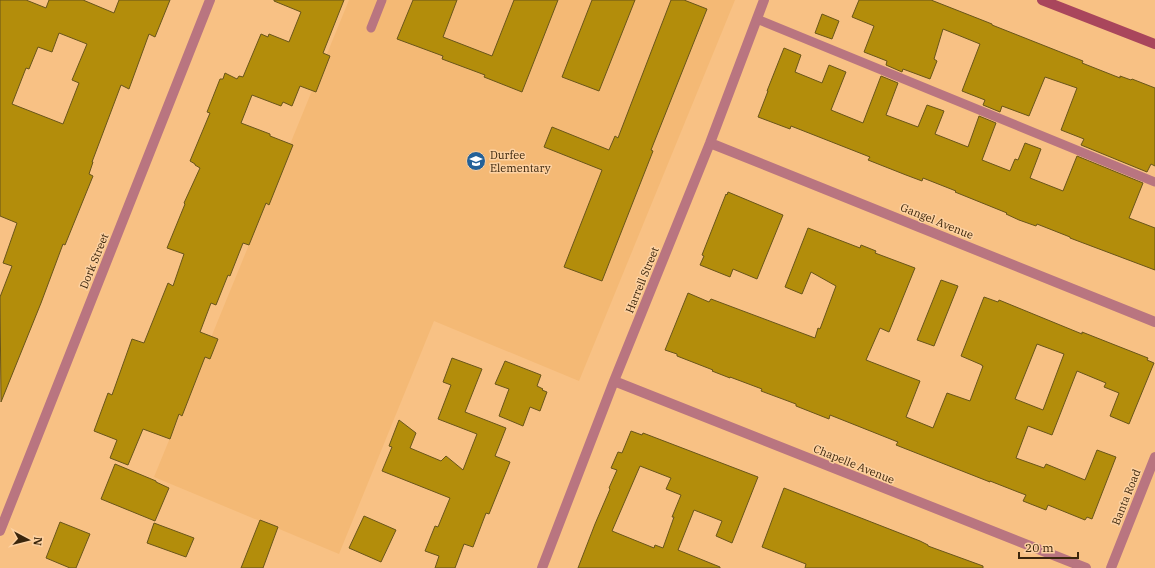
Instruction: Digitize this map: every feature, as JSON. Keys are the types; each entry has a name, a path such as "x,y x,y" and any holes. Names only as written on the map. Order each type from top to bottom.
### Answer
{"street":[{"name":"Dork Street","path":"0,531 210,0"},
{"name":"Harrell Street","path":"542,568 614,381 710,143 764,0"},
{"path":"1042,0 1155,44"},
{"name":"Gangel Avenue","path":"710,143 1155,322"},
{"name":"Chapelle Avenue","path":"614,381 1086,568"},
{"name":"Banta Road","path":"1111,568 1155,457"}],"lane":[{"path":"371,28 382,0"},
{"path":"757,19 1155,182"}],"shaded area":[{"name":"Durfee Elementary","path":"349,0 735,0 579,381 434,321 339,554 154,477"}],"building":[{"path":"0,0 26,0 46,8 49,0 83,0 114,13 119,0 170,0 155,37 149,34 129,89 121,85 92,162 89,174 93,176 65,245 63,244 1,402 0,297 12,266 3,263 17,223 0,216","holes":["59,33 87,44 72,80 79,83 63,124 12,104 26,68 29,69 38,47 52,52"]},
{"path":"274,0 344,0 323,53 330,56 316,92 300,86 292,106 283,102 281,106 252,95 241,123 293,145 269,205 266,203 249,245 243,243 230,276 228,275 216,305 211,303 200,332 218,339 210,359 205,357 182,416 179,414 170,439 143,429 128,465 110,458 117,440 94,431 108,393 112,395 132,339 144,343 168,283 173,286 184,254 167,248 185,204 184,203 200,168 190,161 210,113 207,112 220,79 223,79 225,73 237,79 239,76 243,77 261,34 268,37 269,34 289,42 301,12"},
{"path":"413,0 457,0 443,37 492,56 514,0 558,0 522,92 484,77 485,75 442,59 443,56 397,39"},
{"path":"592,0 635,0 599,91 562,77"},
{"path":"671,0 684,0 707,9 651,150 653,151 602,281 564,267 602,170 544,147 552,127 609,150 615,136 618,138"},
{"path":"859,0 931,0 1083,61 1082,63 1120,78 1120,76 1131,80 1132,79 1155,88 1155,166 1151,164 1147,172 1081,145 1084,139 1061,130 1077,88 1045,77 1029,116 1002,106 1000,112 983,105 985,100 962,91 980,44 943,29 934,59 937,61 930,79 903,69 902,72 886,65 887,61 864,52 874,26 852,17"},
{"path":"822,14 839,21 832,39 815,33"},
{"path":"784,48 801,55 795,72 822,83 829,65 846,72 831,110 863,123 881,76 898,83 886,115 918,127 927,105 944,111 935,134 968,147 979,116 996,123 982,160 1010,171 1015,159 1018,160 1025,143 1041,149 1030,178 1063,191 1077,156 1143,183 1129,218 1155,228 1155,270 1037,224 1036,226 1019,220 1006,214 1007,213 955,192 956,191 923,178 922,181 906,175 868,160 870,157 791,126 790,129 758,117"},
{"path":"728,192 783,215 757,279 733,269 730,277 700,265 704,256 702,255"},
{"path":"808,228 860,248 861,245 876,251 875,253 915,268 889,332 880,328 866,360 920,381 906,417 933,428 947,393 970,401 983,366 961,356 984,297 998,302 999,300 1082,334 1082,332 1148,358 1147,360 1154,363 1129,424 1110,416 1119,393 1104,387 1106,383 1077,371 1052,435 1028,426 1016,458 1044,468 1046,464 1085,480 1097,450 1116,457 1092,519 1087,517 1085,520 1048,505 1046,510 1023,501 1026,495 896,445 898,442 830,415 829,419 796,406 796,404 761,391 762,389 712,371 713,370 665,350 688,293 709,302 711,299 815,338 818,328 820,329 836,286 811,272 802,294 785,287","holes":["1037,344 1064,354 1043,410 1015,399"]},
{"path":"941,280 958,286 934,346 917,340"},
{"path":"452,358 482,369 465,412 506,428 495,456 510,462 489,514 486,513 473,547 464,544 455,568 435,568 439,556 425,551 435,526 438,527 450,498 382,471 392,447 389,446 399,420 416,433 410,448 441,461 446,456 463,470 477,434 438,419 451,385 443,382"},
{"path":"505,361 541,375 537,386 547,392 540,411 530,407 523,426 499,416 509,389 495,384"},
{"path":"631,431 642,435 643,433 758,477 732,543 716,536 722,521 694,510 678,550 720,568 578,568 617,470 611,468 618,452 622,453","holes":["640,466 671,478 666,489 681,495 672,517 674,517 663,548 655,545 654,548 612,531"]},
{"path":"115,464 169,488 155,521 101,499"},
{"path":"784,488 920,541 928,546 983,566 983,568 805,568 806,564 762,547"},
{"path":"364,516 396,530 381,562 349,548"},
{"path":"260,520 278,527 263,568 241,568"},
{"path":"60,522 90,534 76,568 70,568 46,558"},
{"path":"154,523 194,538 186,557 147,543"}],"place":[{"name":"Durfee Elementary","path":"476,161"}]}
